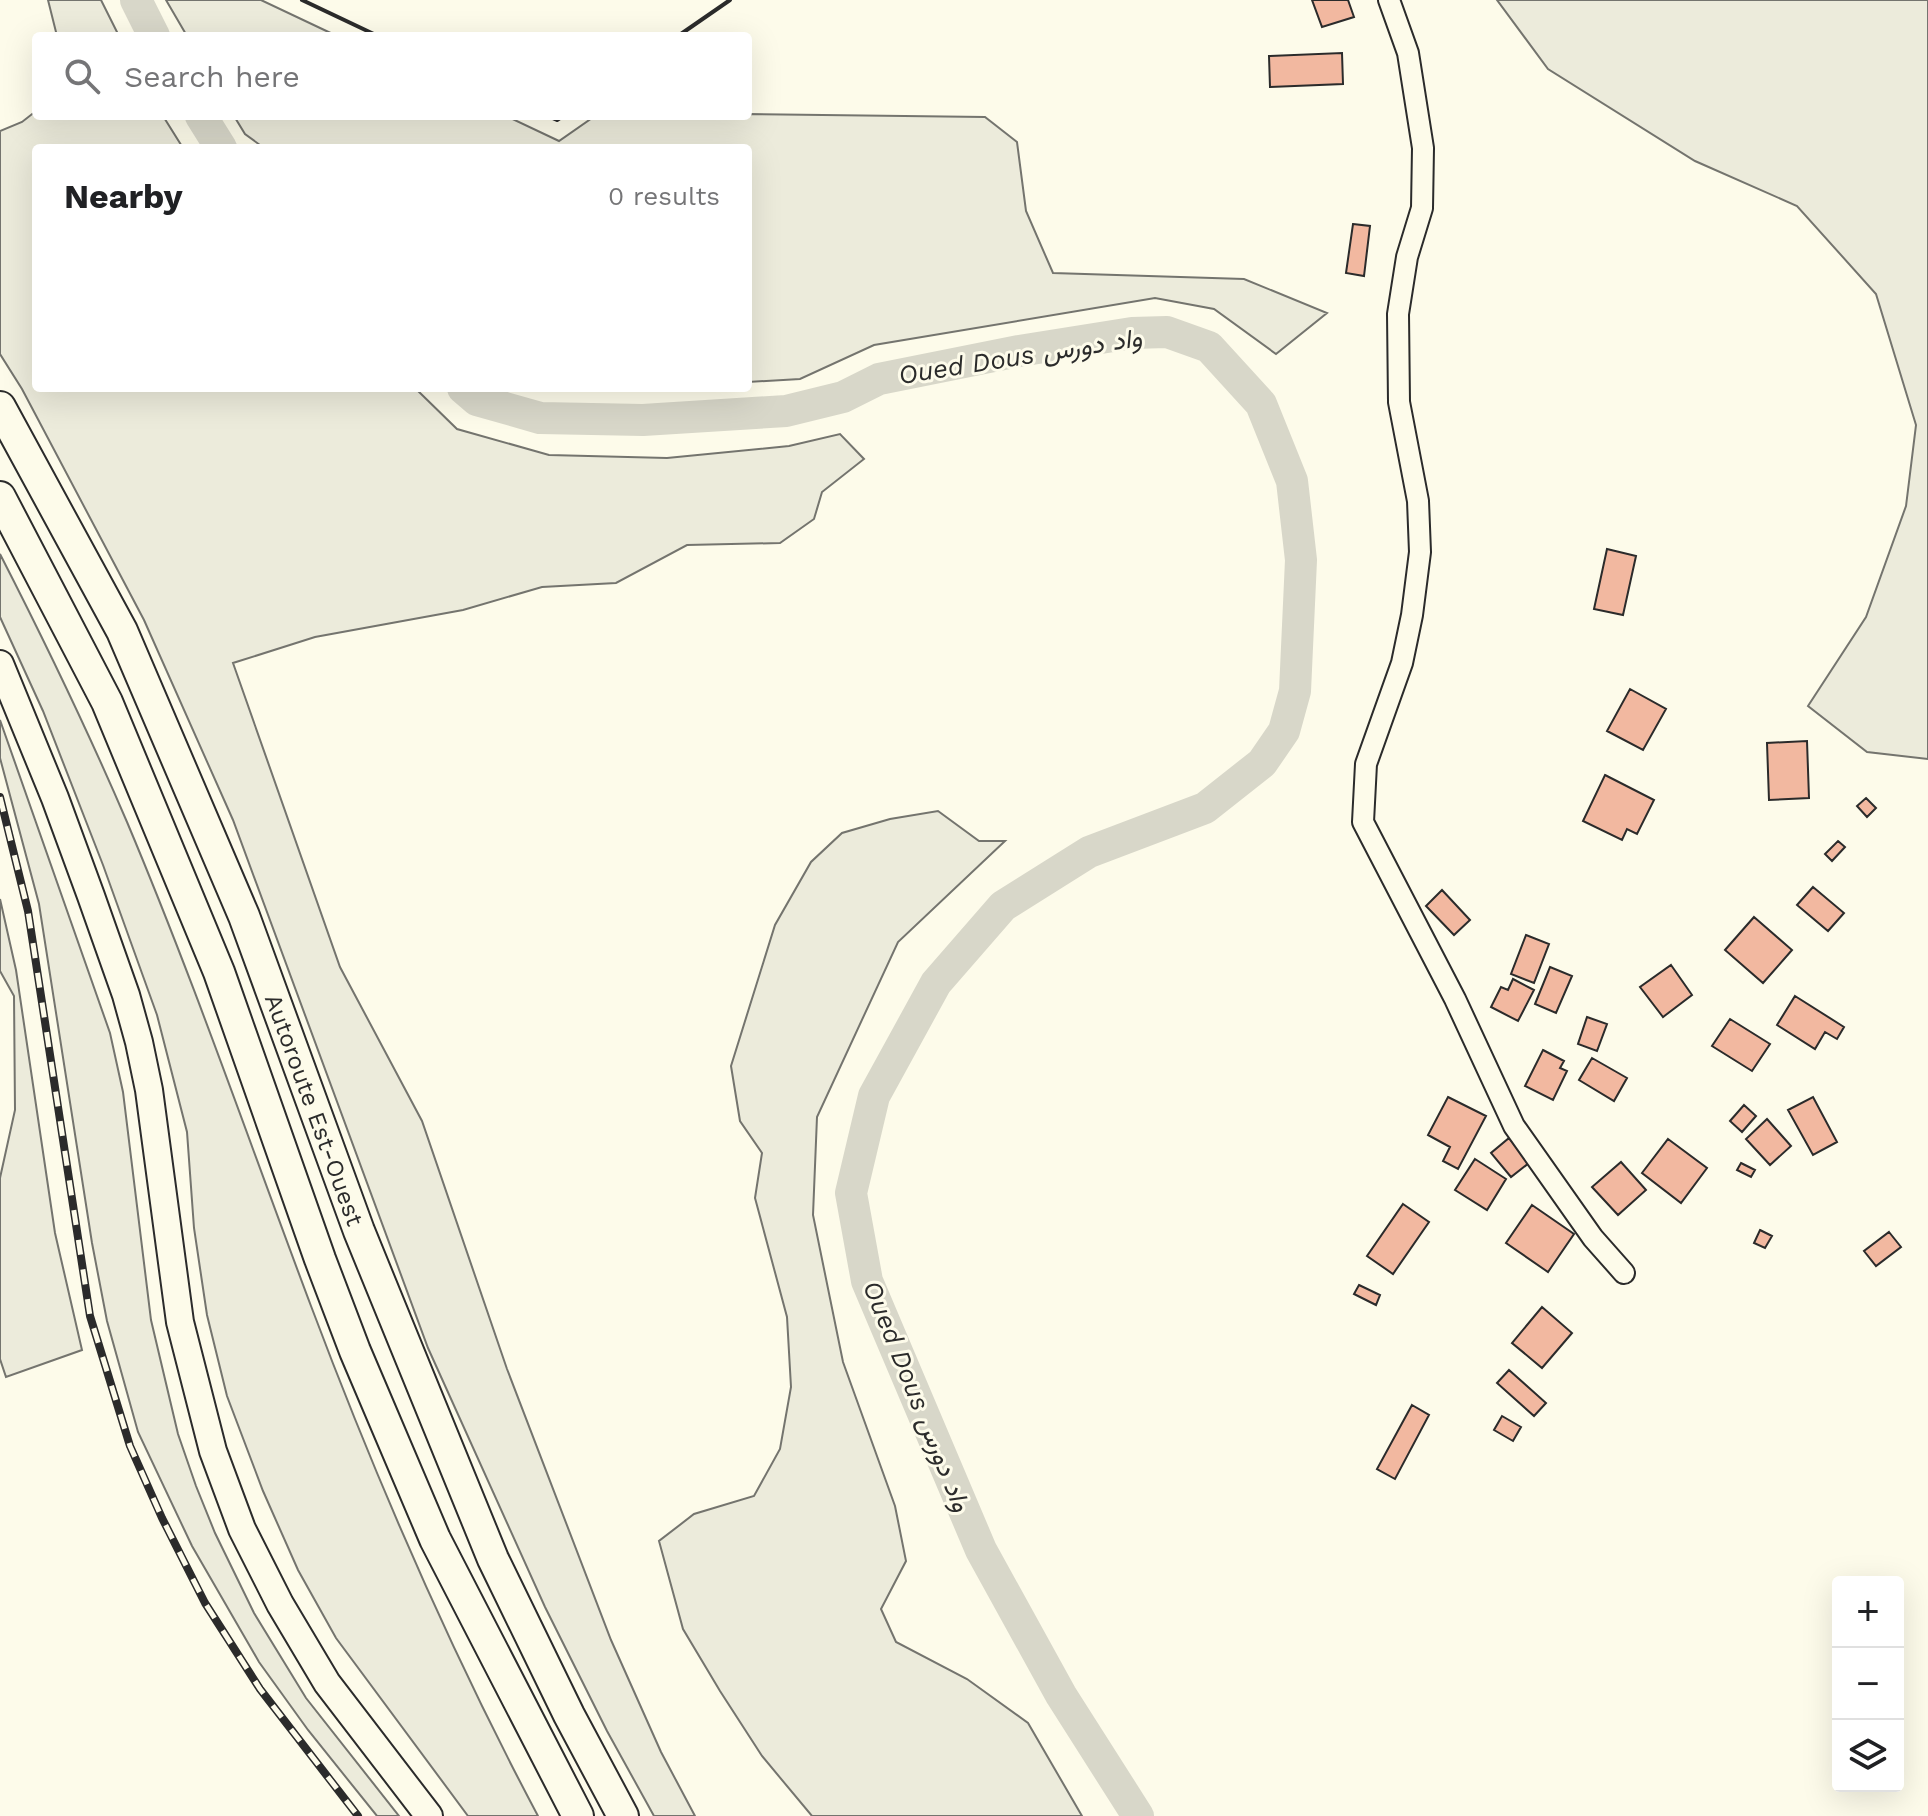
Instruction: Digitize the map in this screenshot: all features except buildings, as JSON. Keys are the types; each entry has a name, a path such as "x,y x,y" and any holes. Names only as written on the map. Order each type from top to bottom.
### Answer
{"highway":[{"name":"Autoroute Est-Ouest","path":"0,407 122,631 244,916 359,1231 493,1559 569,1715 623,1816"},
{"name":"Autoroute Est-Ouest","path":"0,497 107,702 219,972 355,1351 435,1539 523,1715 578,1816"}],"main road":[{"path":"0,664 55,798 126,995 149,1090 180,1322 197,1395 242,1529 295,1631 327,1683 429,1816"}],"street":[{"path":"1389,0 1408,53 1423,148 1422,208 1407,257 1398,314 1399,402 1418,501 1420,552 1402,663 1366,764 1363,822 1455,999 1514,1126 1593,1238 1624,1273"}],"shaded area":[{"path":"48,0 101,0 117,32 56,32"},
{"path":"166,0 261,0 329,32 185,32"},
{"path":"1497,0 1928,0 1928,759 1867,752 1808,706 1866,617 1906,506 1916,425 1876,294 1797,206 1695,161 1548,69"},
{"path":"32,114 32,120 166,120 180,144 32,144 32,392 419,392 457,429 549,455 667,458 789,446 840,434 864,459 822,492 814,519 780,543 687,545 616,583 542,587 463,610 315,637 233,663 340,967 422,1121 507,1369 611,1640 661,1752 695,1816 654,1816 545,1607 428,1348 233,820 144,620 22,389 0,354 0,131"},
{"path":"752,114 985,117 1017,142 1026,211 1053,273 1244,279 1327,313 1276,354 1214,309 1155,298 874,345 800,379 752,382 752,144 259,144 245,134 236,120 514,120 559,141 589,120 752,120"},
{"path":"0,554 82,720 152,882 311,1306 388,1500 445,1628 538,1816 468,1816 336,1638 298,1570 263,1491 227,1396 207,1315 194,1228 187,1132 157,1015 43,711 0,617"},
{"path":"0,720 110,1033 123,1092 151,1320 178,1434 196,1486 254,1613 306,1698 399,1816 377,1816 308,1730 259,1662 192,1546 138,1432 107,1321 39,904 0,758"},
{"path":"938,811 979,841 1005,841 898,942 817,1117 813,1215 843,1362 895,1506 906,1561 881,1609 896,1642 967,1679 1028,1723 1082,1816 812,1816 762,1756 683,1629 659,1541 694,1514 754,1496 780,1449 791,1387 787,1317 755,1198 762,1153 740,1121 731,1066 775,925 811,862 842,833 890,819"},
{"path":"0,899 16,970 55,1233 82,1350 6,1377 0,1359 0,1178 15,1110 14,996 0,971"}],"waterway":[{"name":"Oued Dous واد دورس","path":"136,0 152,32"},
{"name":"Oued Dous واد دورس","path":"204,120 218,144"},
{"name":"Oued Dous واد دورس","path":"468,392 477,400 540,418 643,420 786,411 843,397 879,379 1019,351 1132,333 1167,332 1209,347 1261,404 1292,481 1301,560 1295,691 1284,731 1262,763 1205,808 1089,852 1003,906 936,983 874,1096 851,1193 867,1281 981,1550 1061,1695 1138,1816"}],"railway":[{"path":"0,797 28,911 90,1316 130,1446 205,1603 260,1689 358,1816"}],"wall":[{"path":"302,0 370,32"},
{"path":"684,32 730,0"}]}
